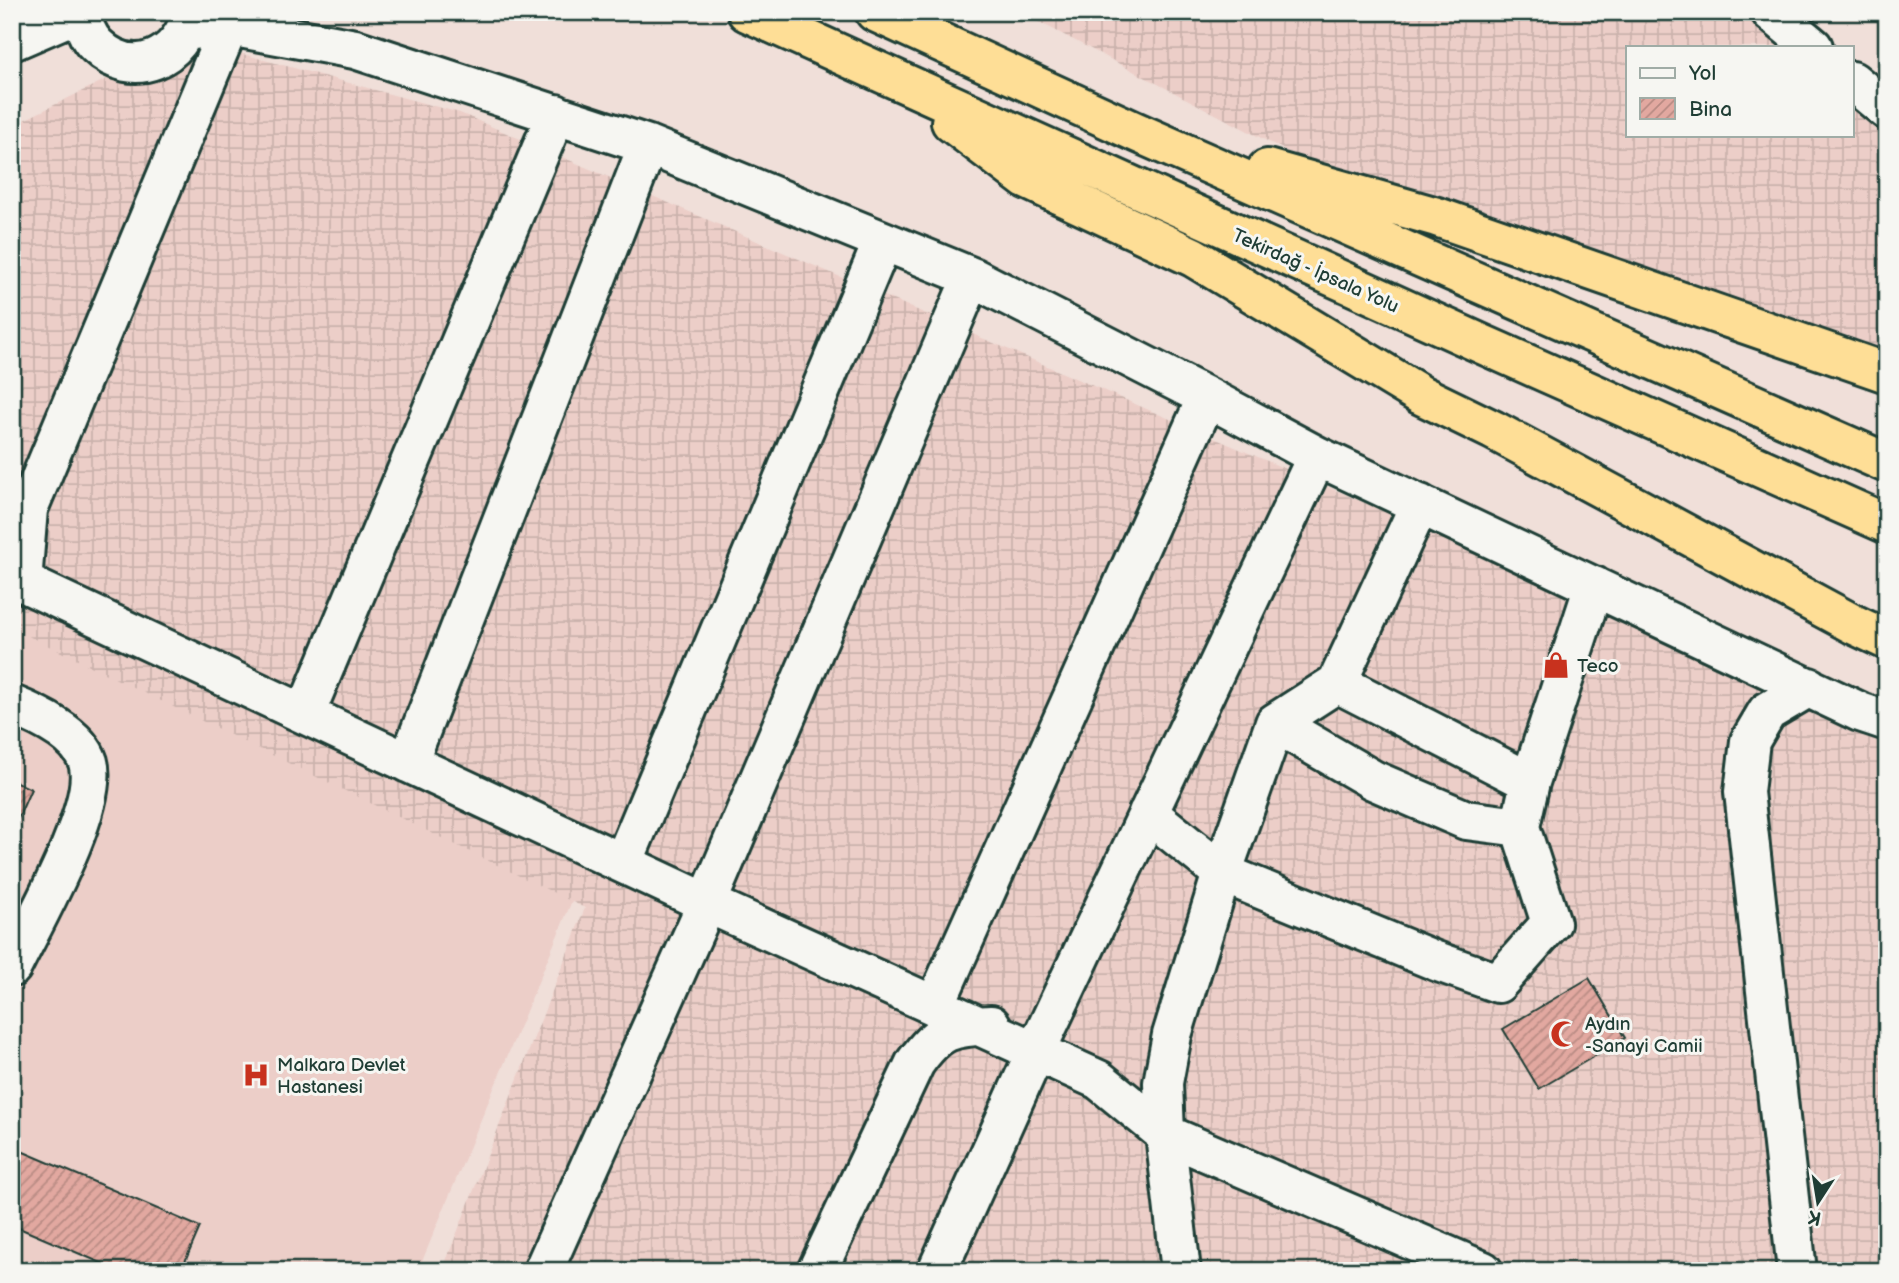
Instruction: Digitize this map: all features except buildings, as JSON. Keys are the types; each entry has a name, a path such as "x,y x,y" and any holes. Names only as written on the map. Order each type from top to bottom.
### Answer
{"highway":[{"name":"Tekirdağ - İpsala Yolu","path":"747,12 1887,524"},
{"path":"875,12 1133,131 1887,463"},
{"path":"896,81 1026,180 1193,257 1421,395 1493,430 1887,640"},
{"path":"1133,131 1437,217 1887,373"}],"street":[{"path":"12,41 80,12 85,30 95,45 109,56 126,62 144,63 163,56 176,46 189,22 229,26 355,48 648,145 972,277 1317,456 1860,712 1887,721"},
{"path":"1771,12 1811,46"},
{"path":"229,26 28,509 17,580 707,903 1100,1080 1165,1134 1483,1271"},
{"path":"1854,82 1887,110"},
{"path":"305,714 556,114"},
{"path":"408,762 648,145"},
{"path":"623,863 883,241"},
{"path":"543,1271 707,903 972,277"},
{"path":"935,1005 1207,397"},
{"path":"937,1271 1036,1051 1317,456"},
{"path":"1181,1271 1165,1134 1163,1083 1172,1035 1222,873 1275,723 1336,683 1420,504"},
{"path":"1148,813 1222,873 1436,961 1498,983 1551,923 1520,827 1530,782 1594,586"},
{"path":"1336,683 1530,782"},
{"path":"1797,1271 1744,792 1749,741 1767,712 1809,688"},
{"path":"12,705 43,718 75,742 88,762 89,784 77,834 12,967"},
{"path":"1275,723 1373,780 1466,820 1520,827"},
{"path":"817,1271 915,1063 930,1041 953,1028 1003,1025 1024,1018 1045,1009 1063,996"}],"shaded area":[{"path":"1020,12 1748,12 1788,46 1626,46 1626,136 1854,136 1854,103 1887,131 1887,358 1319,168"},
{"path":"187,39 460,113 1887,728 1887,1271 442,1271 585,908 12,628 12,126"},
{"name":"Malkara Devlet Hastanesi","path":"12,606 581,879 418,1271 12,1271"}],"place":[{"name":"Teco","path":"1556,665"},
{"name":"Aydın -Sanayi Camii","path":"1564,1034"},
{"name":"Malkara Devlet Hastanesi","path":"256,1075"}]}
